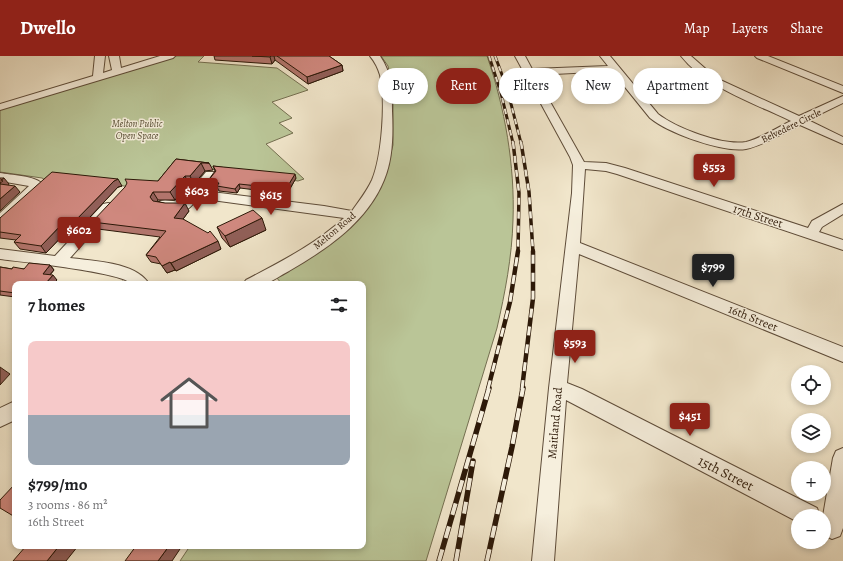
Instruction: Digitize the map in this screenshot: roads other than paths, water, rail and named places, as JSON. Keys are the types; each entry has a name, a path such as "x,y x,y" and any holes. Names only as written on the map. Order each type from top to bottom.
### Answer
{"street":[{"path":"98,77 100,56"},
{"path":"114,56 117,72"},
{"path":"0,106 170,56"},
{"name":"Melton Road","path":"257,281 316,247 353,216 367,198 378,179 387,140 386,78 381,64 376,56"},
{"path":"520,56 528,68"},
{"name":"Belvedere Circle","path":"605,56 615,68"},
{"path":"686,56 710,78 843,141"},
{"path":"760,56 843,90"},
{"name":"Belvedere Circle","path":"625,80 654,116 661,122 672,128 735,146 748,145 843,99"},
{"path":"548,104 579,165"},
{"name":"17th Street","path":"579,165 621,170 843,245"},
{"name":"Maitland Road","path":"543,561 558,388 573,246 579,165"},
{"path":"163,204 180,206 185,205 210,175"},
{"path":"0,177 36,184 30,193 0,220"},
{"path":"195,194 324,210 345,213 353,216"},
{"path":"58,262 119,196"},
{"path":"811,234 817,224 843,208"},
{"name":"16th Street","path":"573,246 843,354"},
{"path":"0,254 124,272 135,277 139,281"},
{"name":"15th Street","path":"558,388 576,395 796,509"},
{"path":"0,418 12,412"},
{"path":"833,528 843,458"}],"railway":[{"path":"489,56 501,93 513,143"},
{"path":"495,56 507,88 521,143"},
{"path":"513,142 519,193 518,252"},
{"path":"521,142 529,192 533,252"},
{"path":"488,389 510,302 518,251"},
{"path":"522,389 533,298 533,252"},
{"path":"439,561 489,388"},
{"path":"487,561 512,447 523,388"},
{"path":"456,561 473,461"}],"park label":[{"name":"Melton Public Open Space","path":"137,128"}]}
